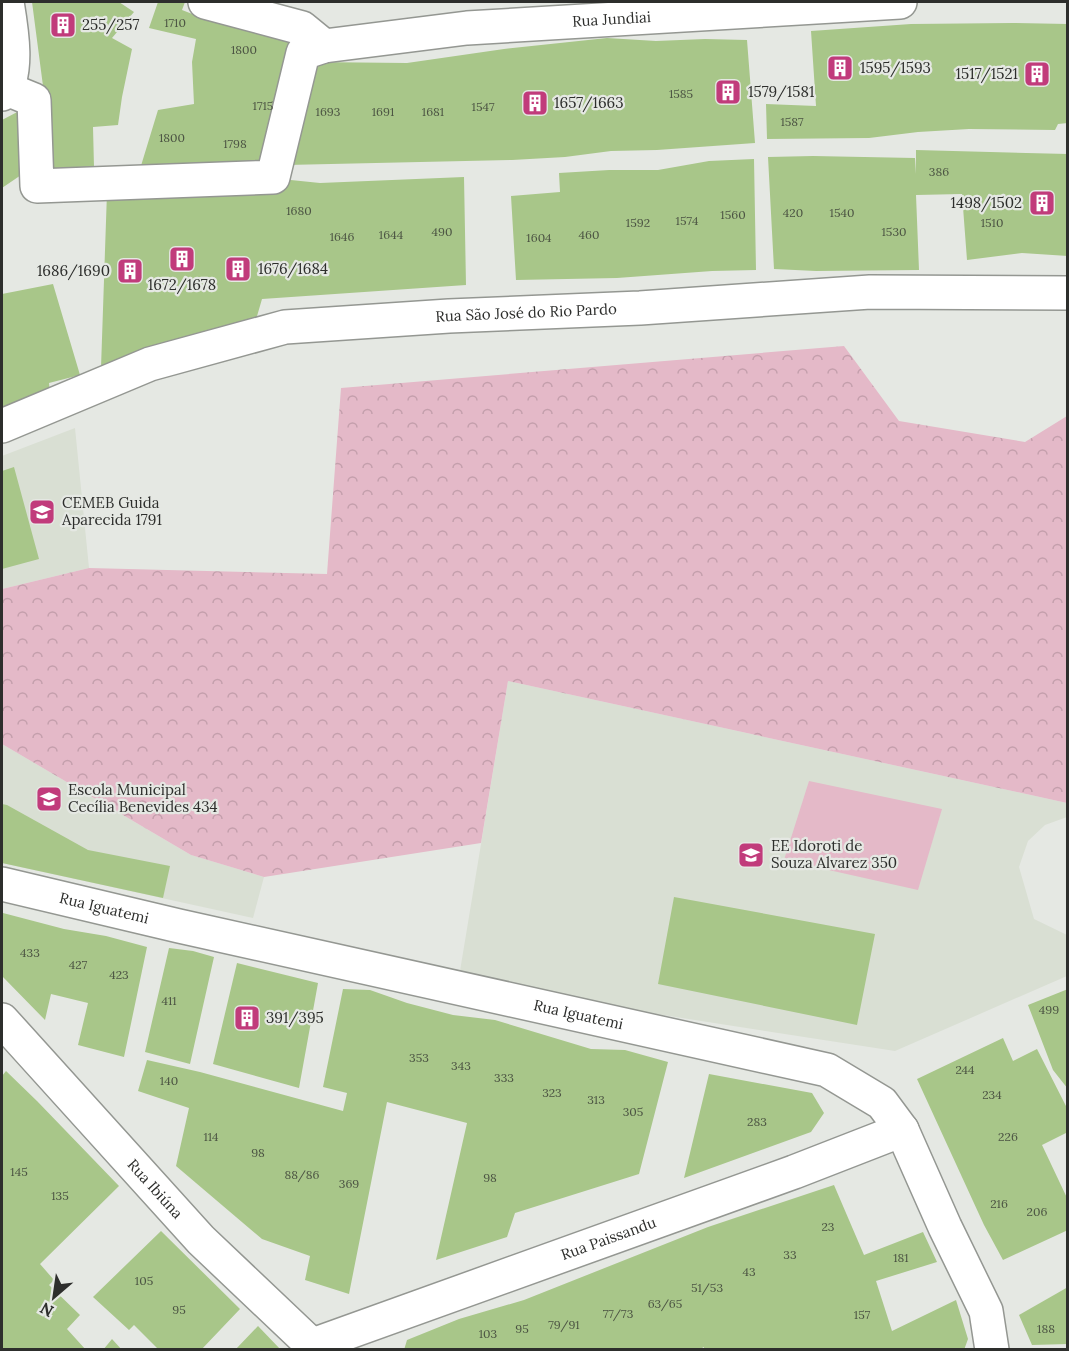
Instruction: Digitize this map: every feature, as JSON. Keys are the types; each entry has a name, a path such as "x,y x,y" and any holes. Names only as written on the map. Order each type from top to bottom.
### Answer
{"street":[{"path":"7,2 11,25 12,68 4,91 34,100 37,186 273,177 303,53 324,46"},
{"path":"205,2 302,28 324,46"},
{"name":"Rua Jundiai","path":"324,46 467,28 900,2"},
{"name":"Rua São José do Rio Pardo","path":"2,426 150,364 285,327 449,316 640,308 870,292 1068,293"},
{"name":"Rua Iguatemi","path":"6,889 827,1070 882,1103 902,1130 945,1227 986,1311 992,1350"},
{"name":"Rua Ibiúna","path":"2,1020 201,1240 315,1347"},
{"name":"Rua Paissandu","path":"315,1347 794,1172 902,1130"}],"shaded area":[{"name":"CEMEB Guida Aparecida 1791","path":"75,428 89,568 2,589 2,456"},
{"name":"EE Idoroti de Souza Alvarez 350","path":"508,681 1067,803 1067,817 1045,825 1028,841 1019,867 1034,919 1067,935 1067,976 895,1051 508,991 459,977"},
{"name":"Escola Municipal Cecília Benevides 434","path":"2,744 191,855 264,877 253,918 2,863"}],"green space":[{"path":"844,346 899,421 1025,442 1067,416 1067,803 508,681 481,843 264,877 191,855 2,744 2,589 89,568 327,574 341,388"},
{"path":"809,781 942,809 918,890 784,860"}],"building":[{"path":"32,2 119,2 134,12 112,38 132,49 118,125 93,127 94,167 39,174 43,86"},
{"path":"158,2 185,2 182,10 200,17 296,36 268,172 140,169 158,110 194,104 192,62 196,39 149,28"},
{"path":"911,24 1068,24 1068,123 1058,124 1055,130 969,129 869,138 767,139 766,104 816,106 811,31"},
{"path":"607,38 656,41 747,40 755,143 611,151 565,157 512,160 286,165 310,62 407,63 504,49"},
{"path":"23,109 24,173 2,188 2,120"},
{"path":"916,150 1068,154 1068,256 1022,253 967,260 962,194 916,195 919,270 774,269 768,157 915,158 916,174"},
{"path":"754,159 756,270 617,278 516,280 511,196 560,192 559,173 658,170 709,161"},
{"path":"464,177 466,285 262,299 255,323 208,330 101,368 107,192 281,179 320,183"},
{"path":"53,284 80,375 49,383 50,393 2,408 2,294"},
{"path":"14,467 39,559 2,569 2,471"},
{"path":"2,804 88,850 170,866 163,898 2,863"},
{"path":"674,897 875,934 857,1025 658,984"},
{"path":"3,913 147,947 124,1057 78,1045 88,1003 51,994 45,1020 2,976"},
{"path":"169,948 214,957 190,1064 145,1052"},
{"path":"237,963 318,983 299,1088 213,1064"},
{"path":"343,989 370,990 453,1015 495,1020 591,1049 625,1050 668,1062 639,1174 515,1213 507,1237 436,1260 467,1123 387,1102 349,1294 305,1280 310,1256 262,1239 176,1166 189,1108 138,1091 147,1060 343,1111 347,1093 323,1087"},
{"path":"1068,989 1068,1089 1053,1070 1028,1005"},
{"path":"1003,1038 1013,1061 1037,1049 1068,1110 1068,1132 1042,1145 1068,1200 1068,1230 1003,1260 984,1225 917,1079"},
{"path":"6,1071 119,1186 40,1264 54,1280 49,1285 80,1315 67,1329 86,1350 2,1350 2,1076"},
{"path":"709,1074 812,1093 824,1113 811,1132 684,1178"},
{"path":"834,1185 864,1255 923,1232 937,1262 876,1281 892,1331 956,1300 968,1339 964,1350 704,1350 704,1347 698,1350 404,1350 407,1340 459,1319 524,1300 708,1227"},
{"path":"161,1231 240,1309 201,1350 159,1350 134,1325 129,1330 93,1297"},
{"path":"1068,1287 1068,1344 1032,1345 1019,1315"},
{"path":"258,1326 281,1350 235,1350"},
{"path":"112,1339 122,1350 103,1350"}],"place":[{"name":"255/257","path":"63,25"},
{"name":"1595/1593","path":"840,68"},
{"name":"1517/1521","path":"1037,74"},
{"name":"1579/1581","path":"728,92"},
{"name":"1657/1663","path":"535,103"},
{"name":"1498/1502","path":"1042,203"},
{"name":"1672/1678","path":"182,259"},
{"name":"1676/1684","path":"238,269"},
{"name":"1686/1690","path":"130,271"},
{"name":"CEMEB Guida Aparecida 1791","path":"42,512"},
{"name":"Escola Municipal Cecília Benevides 434","path":"49,799"},
{"name":"EE Idoroti de Souza Alvarez 350","path":"751,855"},
{"name":"391/395","path":"247,1018"}]}
